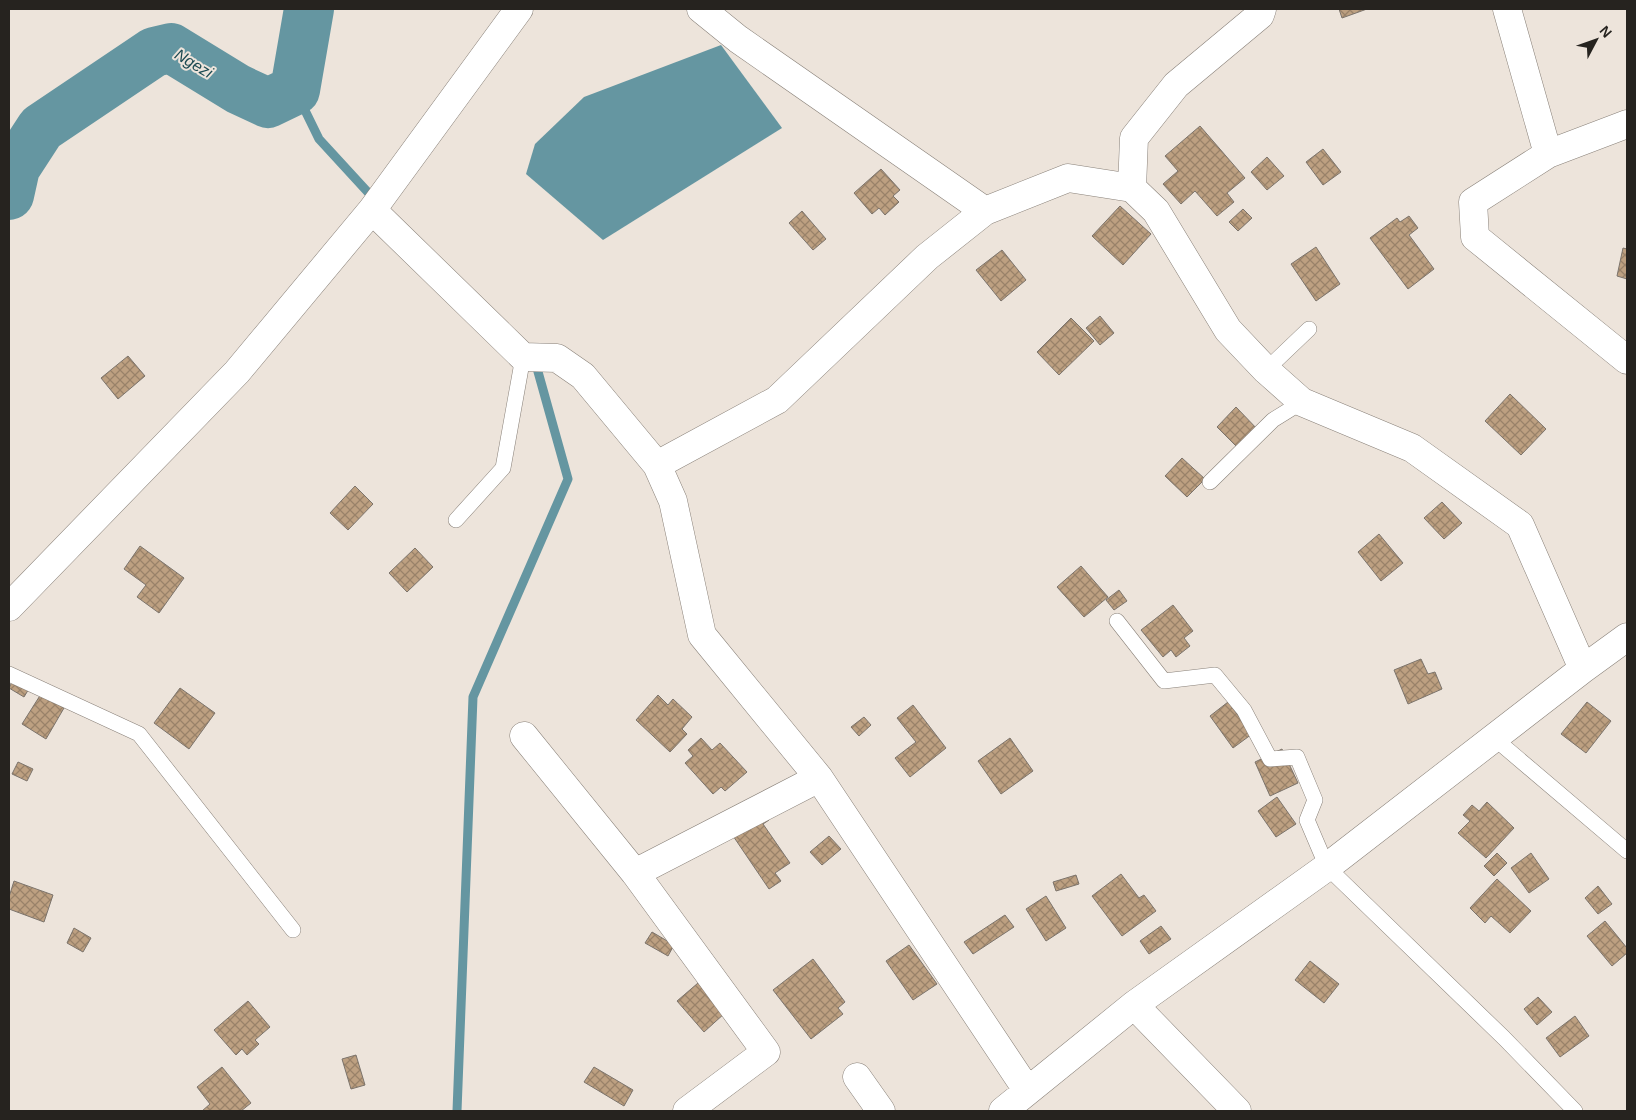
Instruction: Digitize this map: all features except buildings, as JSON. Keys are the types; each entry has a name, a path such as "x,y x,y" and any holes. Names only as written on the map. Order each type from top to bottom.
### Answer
{"street":[{"path":"9,607 236,372 372,210 519,9"},
{"path":"701,9 738,39 986,211"},
{"path":"1132,188 1134,138 1176,85 1260,15 1262,9"},
{"path":"1507,9 1548,154"},
{"path":"1627,124 1548,154 1473,202 1475,237 1627,360"},
{"path":"657,465 777,400 927,256 986,211 1068,178 1132,188 1156,210 1228,330 1266,370 1302,402 1412,448 1520,525 1583,669"},
{"path":"372,210 523,357 557,358 583,376 657,465 673,501 702,635 819,778 1027,1090"},
{"path":"1003,1111 1134,1005 1327,867 1627,637"},
{"path":"524,736 635,873 766,1052 688,1111"},
{"path":"635,873 819,778"},
{"path":"1134,1005 1237,1111"},
{"path":"857,1077 880,1111"}],"lane":[{"path":"1266,370 1309,329"},
{"path":"456,520 503,468 523,357"},
{"path":"1210,482 1273,420 1302,402"},
{"path":"1117,622 1164,682 1216,675 1244,710 1270,759 1297,758 1315,800 1307,820 1327,867 1504,1038 1575,1111"},
{"path":"9,674 139,734 293,930"},
{"path":"1494,738 1627,851"}],"water":[{"path":"721,45 782,128 603,240 526,174 535,144 584,97"}],"waterway":[{"name":"Ngezi","path":"9,195 15,168 41,128 154,52 171,48 238,89 268,103 295,90 309,9"},
{"path":"295,90 319,139 375,200"},
{"path":"457,1111 473,697 568,479 535,361"}]}
